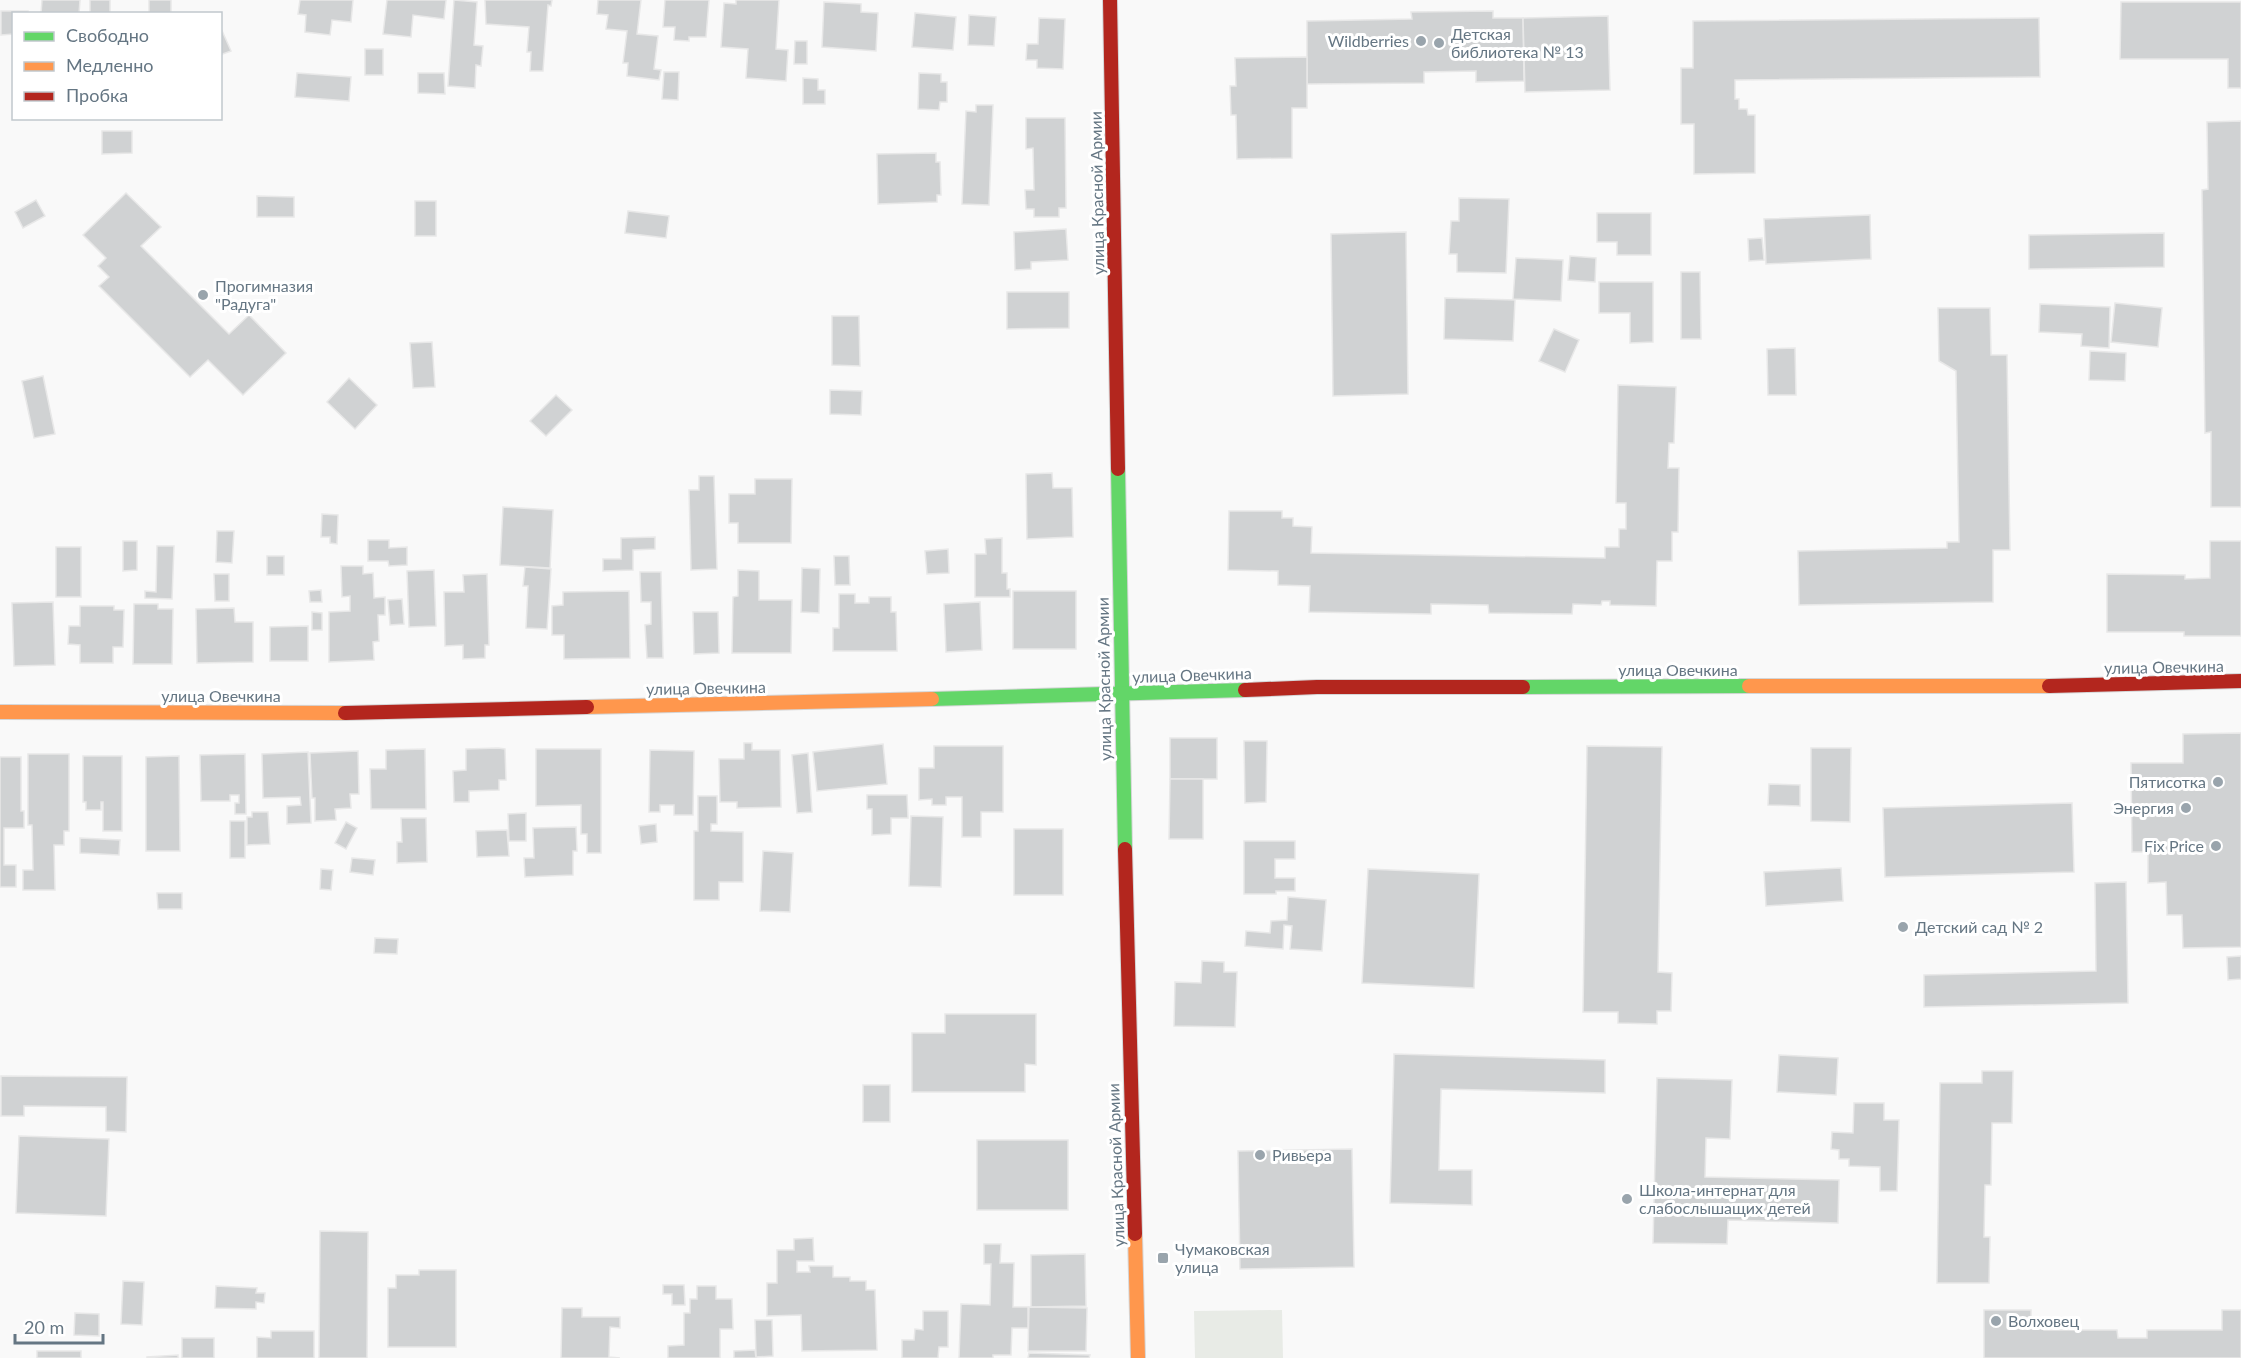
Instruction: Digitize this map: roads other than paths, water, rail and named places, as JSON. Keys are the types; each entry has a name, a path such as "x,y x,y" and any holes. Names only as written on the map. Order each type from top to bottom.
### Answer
{"street":[{"name":"улица Красной Армии","path":"1110,0 1121,694 1138,1358"},
{"name":"улица Овечкина","path":"0,712 366,713 1317,687 2055,686 2241,681"}],"place":[{"name":"Wildberries","path":"1421,41"},
{"name":"Детская библиотека № 13","path":"1439,43"},
{"name":"Прогимназия \"Радуга\"","path":"203,295"},
{"name":"Пятисотка","path":"2218,782"},
{"name":"Энергия","path":"2186,808"},
{"name":"Fix Price","path":"2216,846"},
{"name":"Детский сад № 2","path":"1903,927"},
{"name":"Ривьера","path":"1260,1155"},
{"name":"Школа-интернат для слабослышащих детей","path":"1627,1199"},
{"name":"Чумаковская улица","path":"1163,1258"},
{"name":"Волховец","path":"1996,1321"}]}
